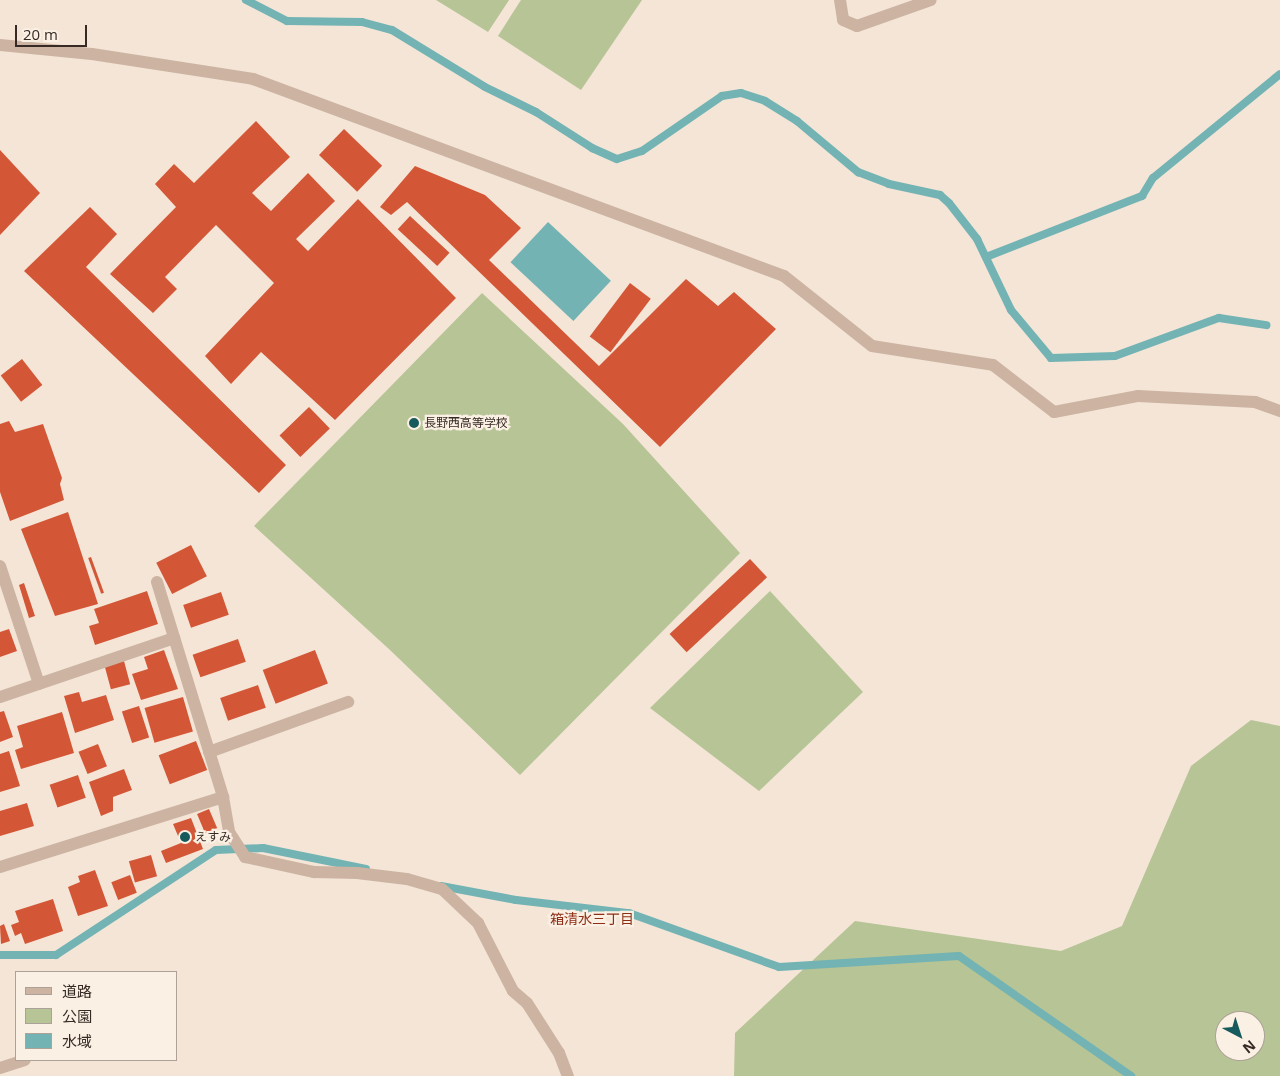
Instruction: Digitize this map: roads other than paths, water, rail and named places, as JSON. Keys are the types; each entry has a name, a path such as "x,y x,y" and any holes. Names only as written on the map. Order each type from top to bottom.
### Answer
{"street":[{"path":"840,0 842,20 857,26 931,0"},
{"path":"0,45 92,54 252,79 784,276 872,346 993,365 1054,412 1138,396 1255,402 1280,411"},
{"path":"0,566 39,684"},
{"path":"157,582 223,796 229,832 245,857 314,872 357,873 407,879 442,889 478,923 513,991 527,1003 559,1052 568,1076"},
{"path":"0,697 174,638"},
{"path":"209,752 348,702"},
{"path":"0,867 223,796"},
{"path":"0,1068 22,1061"}],"water":[{"path":"548,222 611,281 573,321 510,262"}],"waterway":[{"path":"246,0 287,21 362,22 392,30 485,87 536,112 592,148 617,159 642,151 722,96 741,93 765,101 797,121 858,172 889,184 940,195 949,203 977,239 1011,310 1051,358 1115,356 1219,318 1266,325"},
{"path":"986,257 1142,196 1153,178 1280,74"},
{"path":"0,955 56,955 216,850 263,848 366,869"},
{"path":"441,886 516,900 629,913 779,967 959,956 1131,1076"}],"place":[{"name":"長野西高等学校","path":"414,423"},
{"name":"えすみ","path":"185,837"}],"district":[{"name":"箱清水三丁目","path":"592,919"}]}
